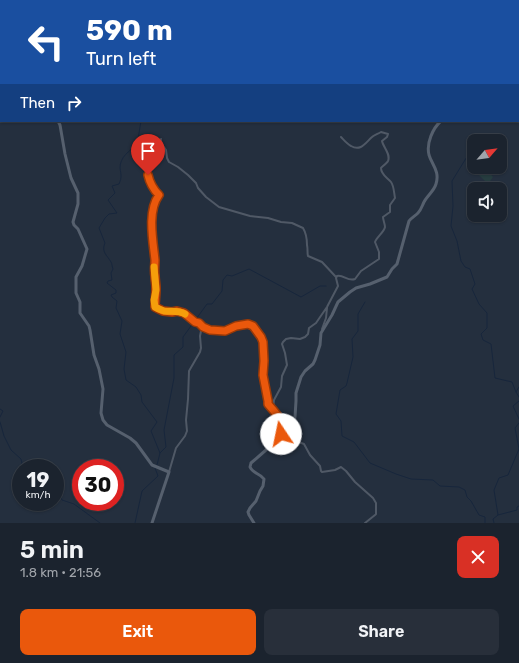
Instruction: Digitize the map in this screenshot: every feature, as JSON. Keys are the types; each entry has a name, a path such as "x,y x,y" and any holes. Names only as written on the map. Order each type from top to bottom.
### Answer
{"main road":[{"path":"58,122 71,178 78,193 78,204 73,222 78,229 87,250 82,266 76,277 76,290 80,302 80,313 89,326 94,355 99,369 102,389 102,417 107,424 136,443 152,465 169,472 152,523"},
{"path":"254,523 248,512 263,486 264,479 262,476 252,472 250,465 266,450 272,446 278,445 290,435 295,417 296,393 301,377 315,360 320,345 322,330 332,315 339,300 356,288 387,277 397,264 409,221 417,213 436,183 437,175 429,154 429,145 430,138 436,125 440,122"}],"street":[{"path":"336,277 340,275 350,280 356,279 361,271 379,259 379,252 375,242 385,226 383,217 390,212 390,205 395,198 393,186 381,172 381,168 388,161 389,156 382,141 388,134 381,132 373,136 361,147 357,148 351,146 341,137"},
{"path":"272,446 281,434 280,419 273,409 268,401 263,375 263,342 253,326 248,324 236,326 225,331 210,330 181,312 163,311 155,307 155,261 152,243 152,222 155,200 159,195 152,189 149,183 148,175 157,144 161,139 161,143 166,150 169,162 188,175 206,197 219,207 250,216 292,223 303,228 306,235 308,256 322,262 336,277 338,286 327,307 316,323 309,328 308,334 300,339 291,338 282,342 287,365 282,376 281,387 274,400 273,409"},
{"path":"322,330 326,318 327,307"},
{"path":"169,472 176,448 187,431 186,420 189,371 200,352 200,336 202,326"},
{"path":"288,438 304,444 310,455 320,466 322,472 335,470 341,467 373,498 376,503 376,514 365,523"}],"green space":[{"path":"478,174 491,174 493,177 489,182 486,182"}],"waterway":[{"path":"141,122 137,145 126,155 120,164 120,182 119,184 112,186 115,193 108,200 117,213 109,214 99,228 105,243 104,251 111,262 113,269 111,273 112,280 108,281 107,283 116,290 116,293 111,295 117,301 116,308 122,321 120,334 126,352 124,369 126,380 136,387 141,395 142,402 157,422 151,431 160,453 157,465"},
{"path":"467,157 452,181 453,206 451,226 457,241 461,261 465,267 470,269 475,284 472,289 479,304 487,313 487,328 481,334 483,340 491,344 495,378 512,382 516,392"},
{"path":"160,453 166,447 164,430 174,378 174,355 183,347 183,337 207,304 212,304 222,291 223,280 227,275 232,276 249,269 301,297 320,286 326,286"},
{"path":"365,302 358,314 358,331 352,339 353,357 347,383 346,386 340,390 336,414 341,421 342,436 354,442 370,463 411,479 433,480 440,486 459,487 465,490 467,497 479,515 485,517 485,523"},
{"path":"519,387 516,392 519,397"},
{"path":"519,401 513,406 519,419"},
{"path":"0,409 3,411 0,417"},
{"path":"0,422 4,436 11,450 21,459"},
{"path":"494,523 493,519 498,515 494,490 499,478 508,475 519,449 515,428 519,423"},
{"path":"135,523 142,491 158,476 155,468"},
{"path":"64,501 74,504 100,523"},
{"path":"498,515 517,510 517,507 519,506"}],"slow traffic":[{"path":"154,267 156,290 154,300 155,307 163,311 177,311 185,314"}],"route":[{"path":"148,175 149,183 152,189 159,195 155,200 152,222 152,243 155,261 155,307 163,311 177,311 184,313 208,330 225,331 234,326 248,324 253,326 263,342 263,375 268,404 280,419 281,434"}]}
